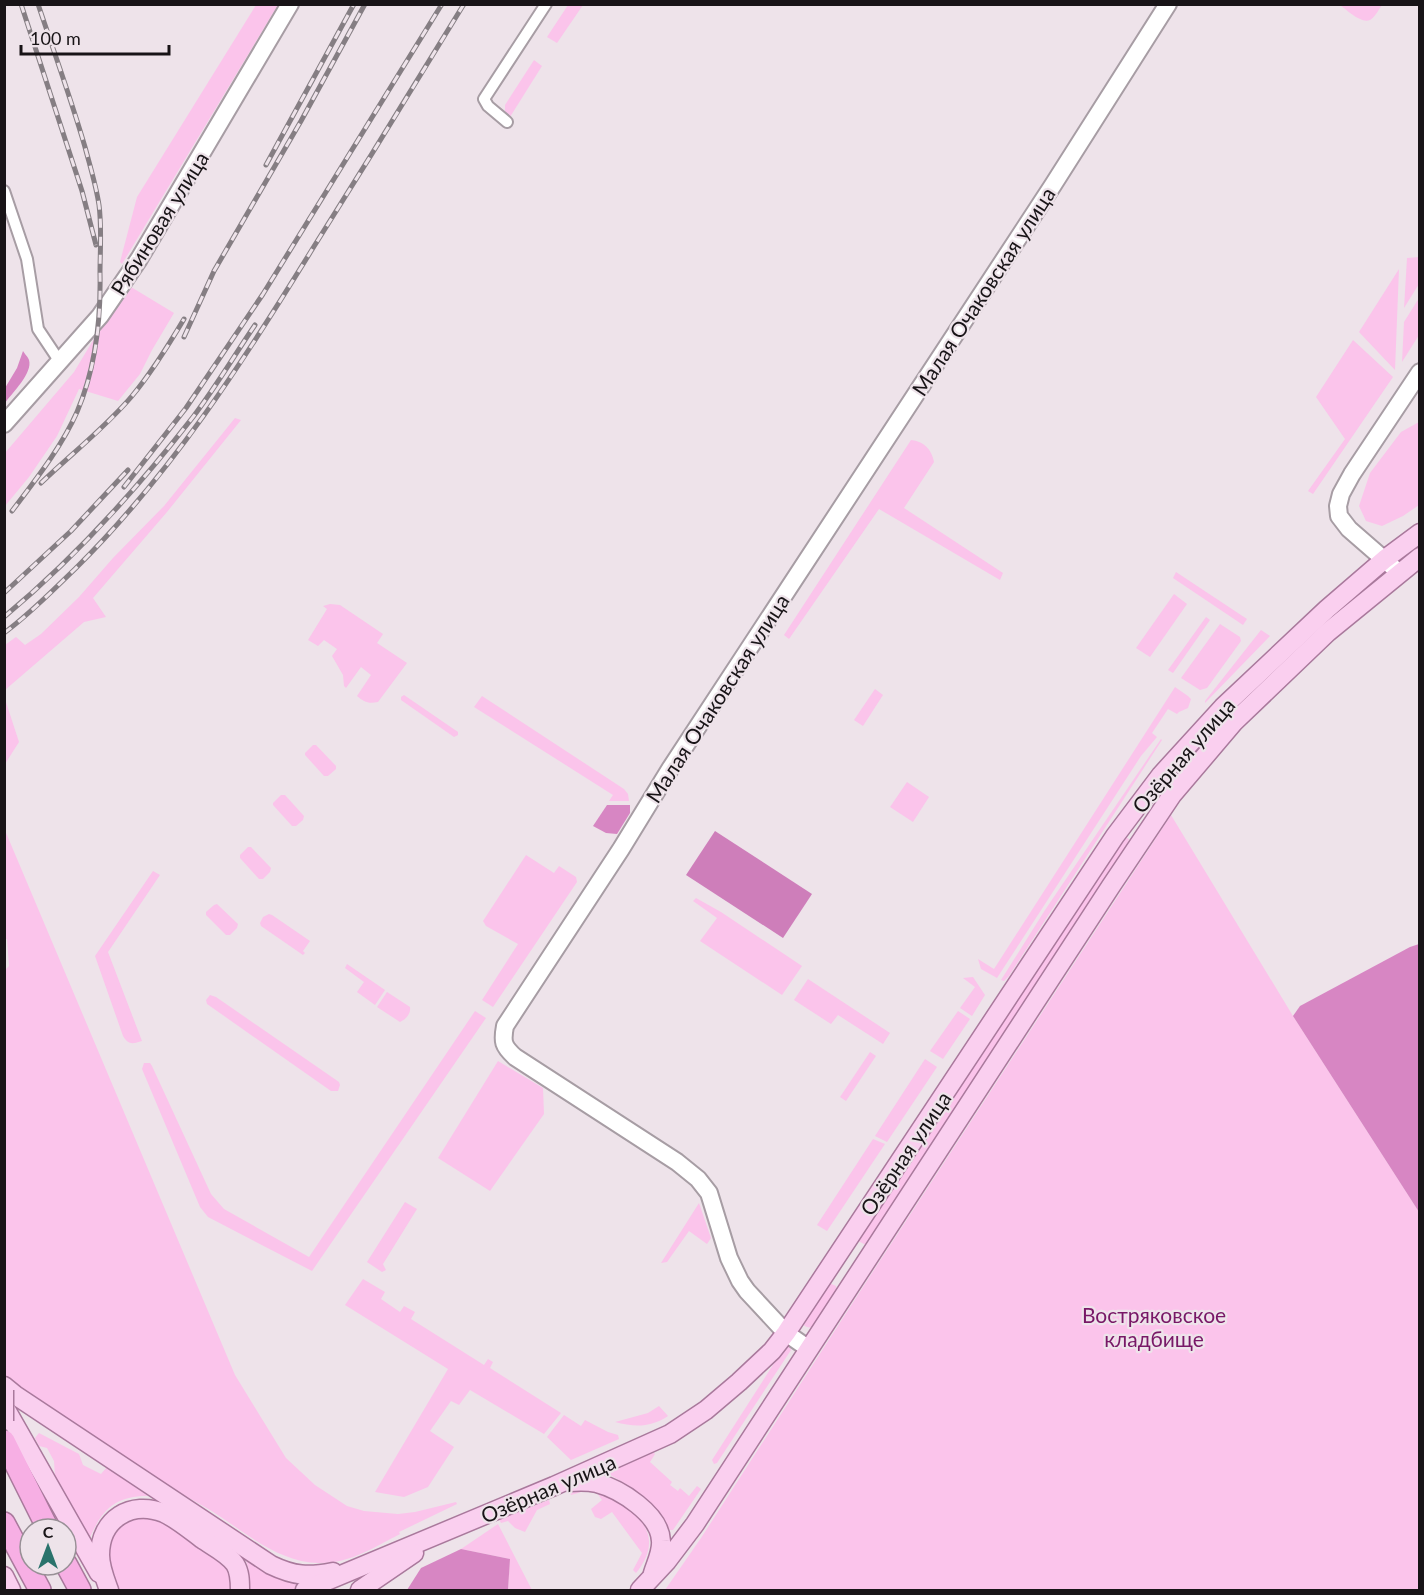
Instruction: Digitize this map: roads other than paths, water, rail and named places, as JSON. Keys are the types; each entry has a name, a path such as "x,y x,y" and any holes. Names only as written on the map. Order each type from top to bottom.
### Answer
{"highway":[{"path":"4,1441 42,1517"},
{"path":"4,1522 40,1590"}],"main road":[{"name":"Озёрная улица","path":"646,1586 695,1524 809,1348 1135,829 1161,775 1223,707 1327,609 1419,533"},
{"name":"Озёрная улица","path":"305,1590 652,1443 686,1424 718,1401 739,1382 772,1351 786,1333 1135,829 1172,795 1234,722 1328,632 1419,557"},
{"path":"4,1388 4,1421"},
{"path":"4,1388 271,1565 287,1573 313,1576 361,1566"},
{"path":"4,1406 109,1590"},
{"path":"554,1486 569,1482 597,1483 611,1488 637,1504 656,1525 662,1542 646,1586"},
{"path":"109,1590 100,1554 108,1525 120,1514 132,1510 148,1509 165,1513 230,1559 240,1575 240,1590"},
{"path":"360,1590 440,1534"},
{"path":"4,1576 11,1590"}],"street":[{"name":"Рябиновая улица","path":"4,424 100,316 139,259 290,4"},
{"path":"507,122 488,106 484,99 546,4"},
{"name":"Малая Очаковская улица","path":"809,1348 786,1333 753,1299 740,1281 729,1258 709,1193 698,1179 677,1162 515,1057 506,1049 505,1026 1053,185 1168,4"},
{"path":"4,191 27,259 38,329 60,362"},
{"path":"1396,577 1385,560 1349,529 1339,516 1338,506 1341,494 1352,474 1419,372"}],"railway":[{"path":"21,4 82,191 96,245"},
{"path":"12,511 56,451 77,412 93,361 100,309 101,231 98,198 80,129 38,4"},
{"path":"266,165 354,4"},
{"path":"184,337 214,271 301,121 365,4"},
{"path":"124,487 186,408 263,294 442,4"},
{"path":"4,633 41,602 110,533 143,495 204,416 287,291 464,4"},
{"path":"41,483 122,408 160,359 184,319"},
{"path":"4,617 80,547 150,470 201,406 255,325"},
{"path":"4,593 71,531 128,470"}],"park label":[{"name":"Востряковское кладбище","path":"1154,1326"}]}
